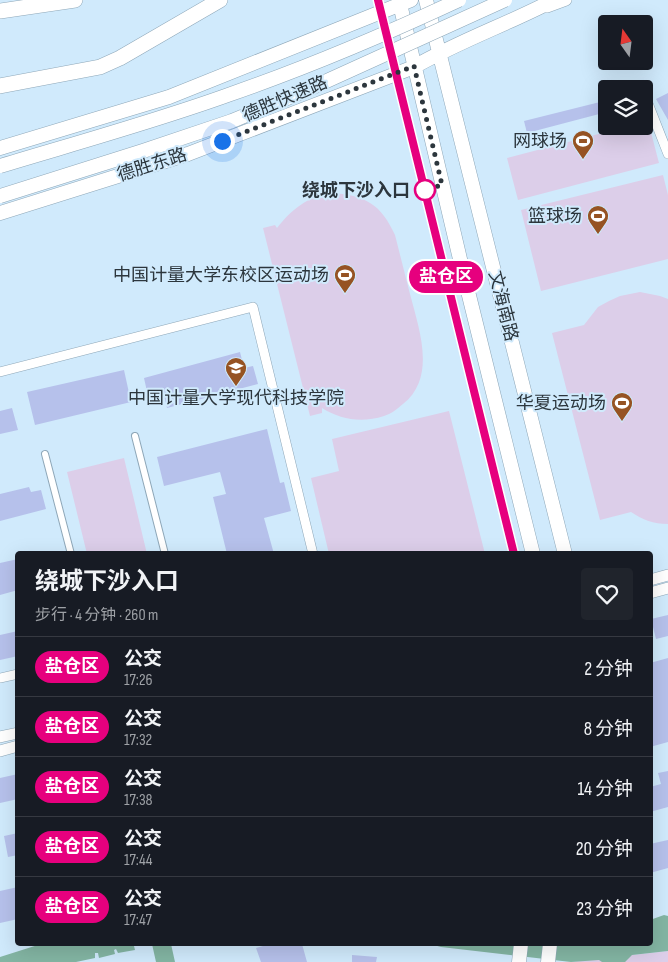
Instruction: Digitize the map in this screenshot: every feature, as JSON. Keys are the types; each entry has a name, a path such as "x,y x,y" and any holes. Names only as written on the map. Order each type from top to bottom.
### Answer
{"highway":[{"path":"0,11 75,0"},
{"path":"0,86 100,66 120,58 220,0"}],"main road":[{"name":"文海南路","path":"426,0 564,551"},
{"name":"德胜快速路","path":"0,166 144,123 228,95 298,69 459,0"},
{"name":"德胜快速路","path":"0,196 142,152 232,121 335,77 505,0"},
{"path":"518,19 554,0"},
{"path":"440,52 566,0"},
{"name":"文海南路","path":"403,2 414,66 532,551"},
{"path":"0,148 169,97 403,2"},
{"name":"德胜东路","path":"0,213 188,154 414,66 440,52"},
{"path":"653,579 668,575"},
{"path":"653,592 668,588"},
{"path":"0,737 15,734"},
{"path":"0,750 15,747"},
{"path":"519,962 521,946"},
{"path":"548,962 550,946"}],"street":[{"path":"653,116 668,154"},
{"path":"0,372 253,307 312,551"},
{"path":"136,436 164,551"},
{"path":"45,454 69,551"},
{"path":"0,678 15,675"}],"shaded area":[{"name":"网球场","path":"598,134 652,135 659,163 518,200 507,158"},
{"name":"篮球场","path":"663,175 668,195 668,259 541,291 521,210"},
{"name":"中国计量大学东校区运动场","path":"331,193 353,196 370,203 378,209 390,224 395,235 421,337 423,367 420,380 413,393 394,411 376,418 360,420 344,418 322,408 322,413 310,416 263,228 275,225 277,228 288,215 307,201"},
{"name":"华夏运动场","path":"640,292 668,299 668,524 648,521 631,512 600,520 552,333 584,325 598,307 620,296"},
{"path":"449,411 484,551 328,551 311,478 339,471 332,439"},
{"path":"124,458 146,551 86,551 67,472"},
{"path":"664,915 668,916 668,951 632,955 625,962 602,962 599,960 571,962 437,946 653,946 653,919"},
{"path":"35,946 134,946 135,950 118,953 116,949 114,950 115,954 99,958 98,953 95,953 95,958 76,962 0,962 0,957"},
{"path":"152,946 171,946 175,962 156,962"},
{"path":"668,951 668,962 571,962"}],"building":[{"path":"668,93 668,120 656,99"},
{"path":"598,102 598,114 527,133 524,121"},
{"path":"240,352 244,368 253,366 258,384 167,408 163,392 148,396 144,378"},
{"path":"124,370 131,402 35,425 27,392"},
{"path":"12,408 18,430 0,434 0,411"},
{"path":"267,429 280,483 284,482 291,511 264,518 273,551 226,551 213,497 226,494 220,472 164,486 157,457"},
{"path":"29,487 31,492 41,490 46,509 0,521 0,494"},
{"path":"15,560 15,591 0,595 0,563"},
{"path":"668,615 668,636 656,639 653,619"},
{"path":"15,632 15,657 0,660 0,635"},
{"path":"668,658 668,742 653,746 653,662"},
{"path":"668,771 668,807 653,811 653,786 661,784 658,773"},
{"path":"15,775 15,800 0,803 0,778"},
{"path":"15,834 15,856 8,857 4,836"},
{"path":"668,840 668,868 653,872 653,843"},
{"path":"15,888 15,920 0,923 0,891"},
{"path":"263,946 303,946 307,962 261,962 256,948"},
{"path":"352,955 377,957 376,962 352,962"}],"bus line":[{"name":"盐仓区","path":"378,0 513,551"}],"place":[{"name":"网球场","path":"583,160"},
{"name":"绕城下沙入口","path":"425,190"},
{"name":"篮球场","path":"598,235"},
{"name":"中国计量大学东校区运动场","path":"345,294"},
{"name":"中国计量大学现代科技学院","path":"236,387"},
{"name":"华夏运动场","path":"622,422"}],"route":[{"path":"222,141 414,66 442,185 425,190"}]}
